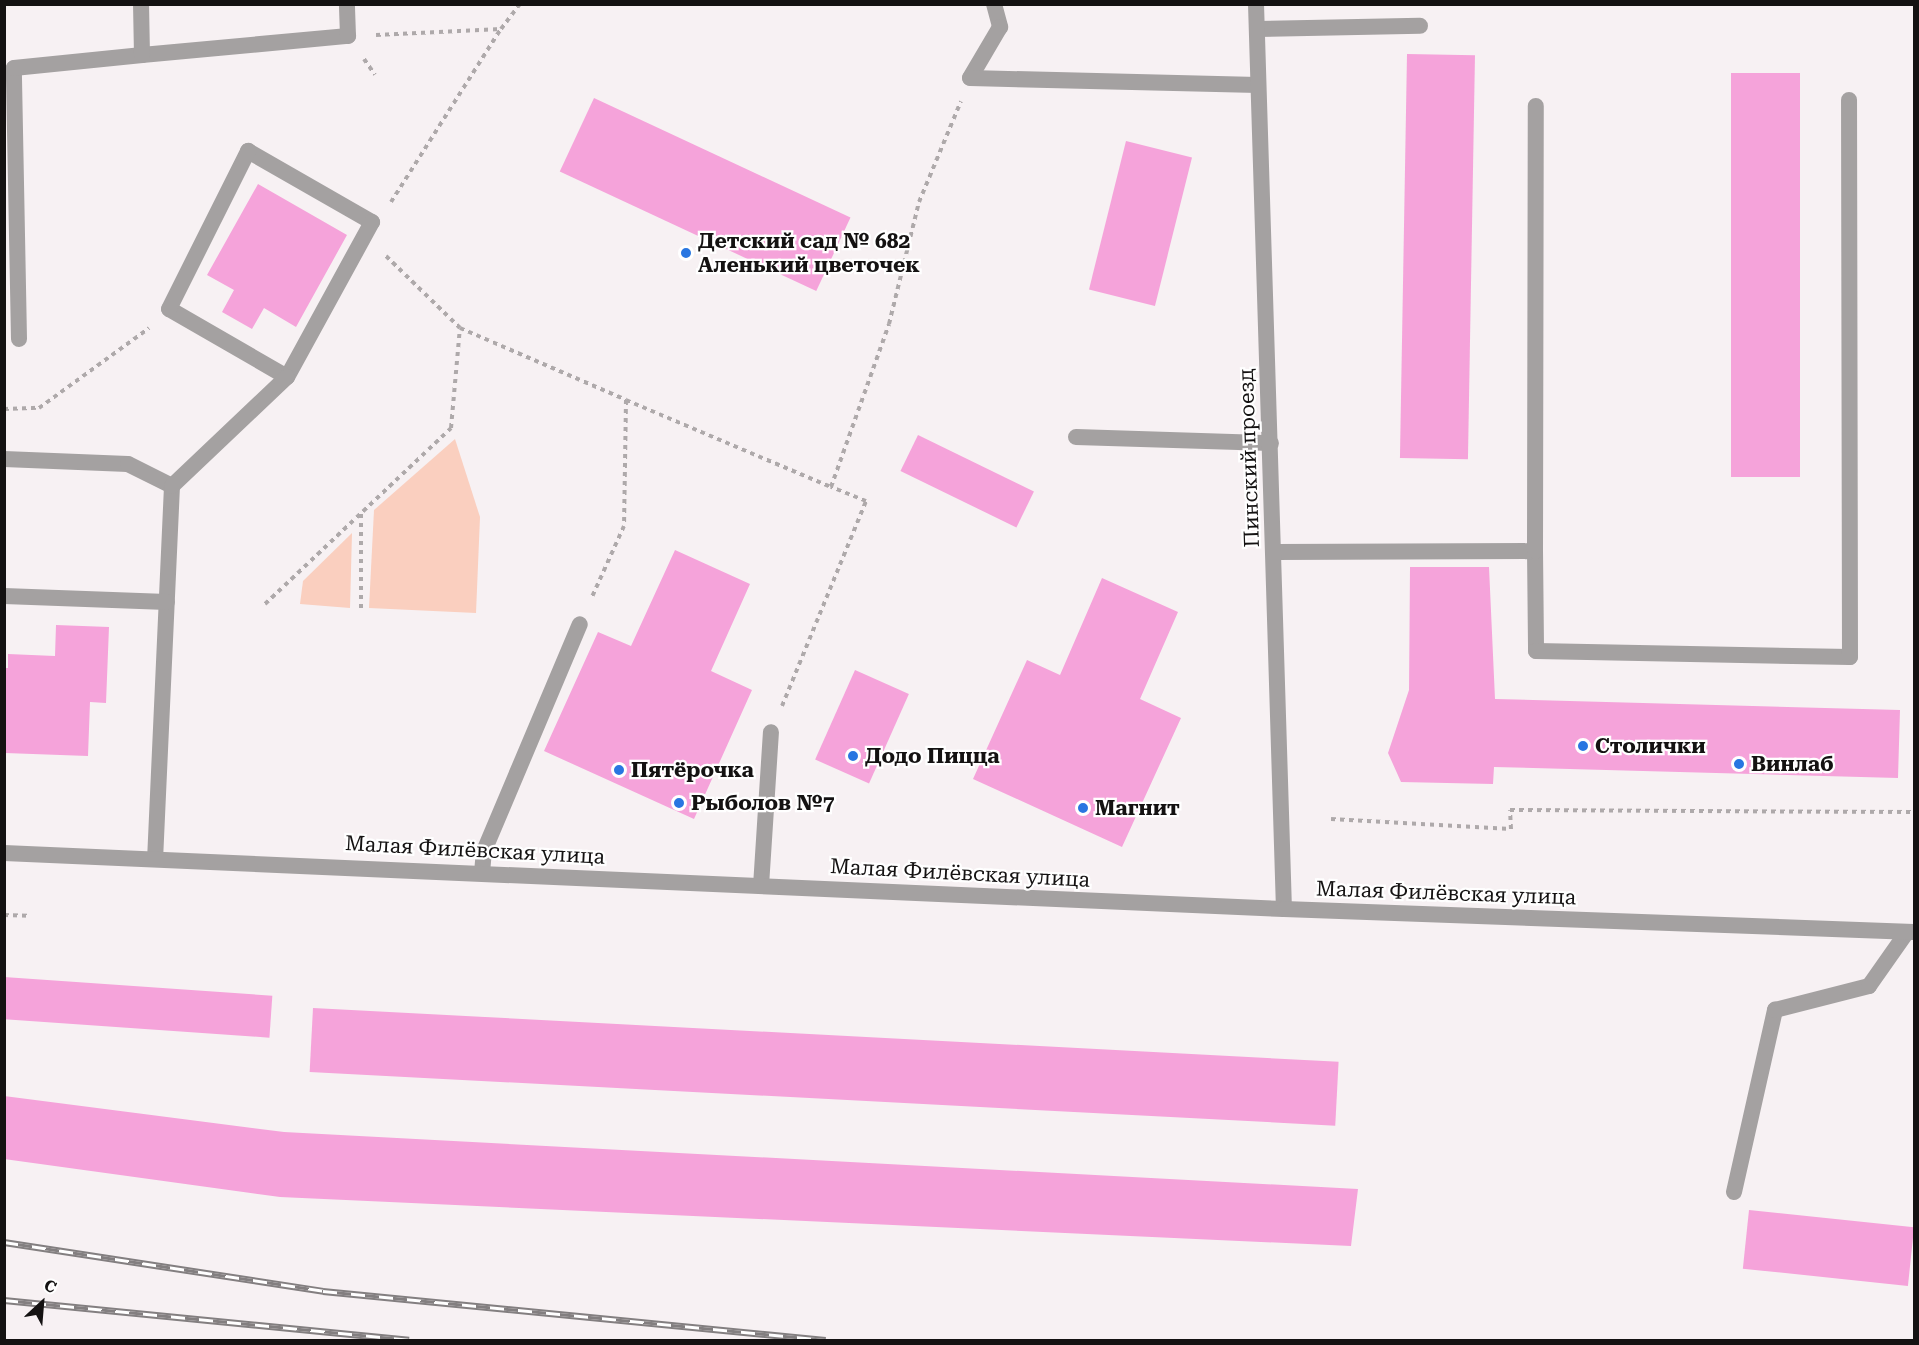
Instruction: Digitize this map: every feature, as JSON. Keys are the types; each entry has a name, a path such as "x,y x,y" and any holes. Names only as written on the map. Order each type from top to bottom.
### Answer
{"street":[{"path":"141,4 142,55"},
{"path":"19,339 14,68 348,36 347,4"},
{"path":"994,4 1000,27 970,78 1258,85"},
{"name":"Пинский проезд","path":"1256,4 1275,552 1284,909"},
{"path":"1257,28 1420,26"},
{"path":"1536,106 1536,651 1850,657 1850,100"},
{"path":"155,858 172,486 287,377 372,222 248,152 169,309 287,377"},
{"path":"1076,437 1271,443"},
{"path":"4,459 129,464 172,486"},
{"path":"1275,552 1535,551"},
{"path":"4,596 167,602"},
{"path":"483,873 484,851 580,624"},
{"path":"760,886 771,732"},
{"name":"Малая Филёвская улица","path":"4,853 1284,909 1911,932"},
{"path":"1734,1192 1775,1010 1869,986 1911,932"}],"path":[{"path":"387,208 501,29 520,4"},
{"path":"348,36 501,29"},
{"path":"831,487 889,324 919,202 970,78"},
{"path":"385,255 460,328 866,501 771,732"},
{"path":"4,409 39,408 156,325"},
{"path":"265,604 451,428 460,328"},
{"path":"580,624 624,526 626,400"},
{"path":"361,514 361,613"},
{"path":"1331,819 1511,828 1510,810 1914,812"},
{"path":"4,915 29,916"}],"shaded area":[{"path":"455,439 480,517 476,613 369,608 374,510"},
{"path":"352,533 350,608 300,604 303,581"}],"building":[{"path":"1407,54 1475,55 1468,459 1400,458"},
{"path":"1731,73 1800,73 1800,477 1731,477"},
{"path":"594,98 850,218 816,291 560,171"},
{"path":"1126,141 1192,157 1155,306 1089,289"},
{"path":"258,184 347,235 296,327 264,308 252,329 222,312 234,290 207,275"},
{"path":"918,435 1034,492 1016,528 900,471"},
{"path":"675,550 750,584 711,671 752,690 694,819 544,751 598,632 631,646"},
{"path":"1410,567 1489,567 1495,699 1900,710 1898,778 1494,767 1493,784 1401,782 1388,753 1409,690"},
{"path":"1102,578 1178,612 1140,699 1181,718 1122,847 973,779 1027,660 1060,675"},
{"path":"56,625 109,627 106,703 90,702 88,756 5,753 5,668 8,668 8,654 55,656"},
{"path":"855,670 909,694 869,784 815,760"},
{"path":"4,977 272,996 269,1038 4,1019"},
{"path":"313,1008 1339,1062 1335,1126 310,1072"},
{"path":"4,1096 284,1132 1358,1189 1351,1246 280,1197 4,1159"},
{"path":"1749,1210 1914,1227 1908,1286 1743,1269"}],"railway":[{"path":"4,1242 323,1291 826,1340"},
{"path":"4,1300 409,1340"}],"place":[{"name":"Детский сад № 682 Аленький цветочек","path":"686,253"},
{"name":"Столички","path":"1583,746"},
{"name":"Додо Пицца","path":"853,756"},
{"name":"Винлаб","path":"1739,764"},
{"name":"Пятёрочка","path":"619,770"},
{"name":"Рыболов №7","path":"679,803"},
{"name":"Магнит","path":"1083,808"}]}
